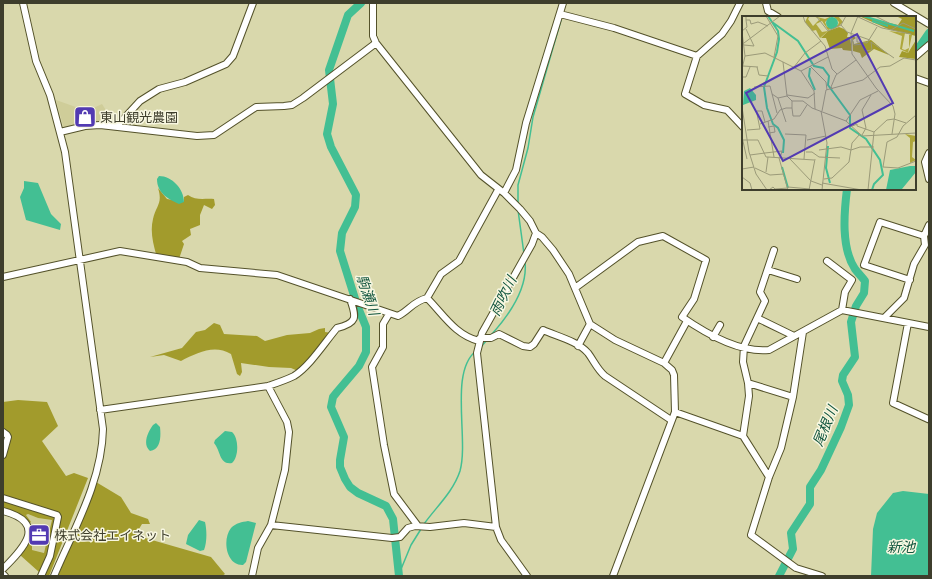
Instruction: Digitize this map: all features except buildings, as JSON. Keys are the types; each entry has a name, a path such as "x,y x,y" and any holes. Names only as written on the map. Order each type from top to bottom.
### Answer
{"street":[{"path":"23,3 36,61 50,95 60,132 80,260 103,429 100,464 54,576"},
{"path":"117,126 140,101 160,89 185,82 226,64 233,56 253,3"},
{"path":"373,3 373,36 376,43 480,175 504,193 520,209 533,225 536,232 553,250 569,274 590,324 615,340 664,363 672,370 674,375 675,412 613,576"},
{"path":"504,193 516,170 526,123 563,3"},
{"path":"740,3 731,21 722,34 697,56 685,94 704,104 727,110 742,126"},
{"path":"766,3 768,11 776,16"},
{"path":"894,3 916,16"},
{"path":"560,14 614,28 697,56"},
{"path":"916,16 929,24"},
{"path":"60,132 85,126 117,126 197,136 214,135 252,108 259,106 292,105 376,43"},
{"path":"916,56 929,45"},
{"path":"916,78 929,83"},
{"path":"929,153 925,162 929,179"},
{"path":"3,277 120,252 187,262 200,268 277,274 398,316 404,313 416,300 426,298 441,274 459,261 498,190"},
{"path":"910,280 864,265 880,222 924,236"},
{"path":"885,317 904,298 914,264 925,245 924,236 929,225"},
{"path":"527,576 501,540 496,527 477,353 480,340 524,258 536,232"},
{"path":"576,288 638,242 663,236 706,260 694,299 682,317 713,337 762,351 769,350 842,310 885,317 929,327"},
{"path":"743,436 748,407 748,383 743,362 744,346 765,301 760,292 774,250"},
{"path":"827,262 852,280 844,292 842,310"},
{"path":"768,270 797,279"},
{"path":"426,298 456,330 467,337 480,340 491,338 500,334 523,346 530,347 534,344 543,330 578,346 588,353 597,368 606,376 671,420"},
{"path":"100,410 268,386 296,375 332,336 337,328 347,325 353,321 355,315 354,301"},
{"path":"390,314 383,324 382,347 372,367 384,445 394,494 421,527"},
{"path":"757,318 794,336"},
{"path":"664,363 687,321"},
{"path":"908,323 893,403 928,419"},
{"path":"578,346 590,324"},
{"path":"713,337 720,325"},
{"path":"803,332 793,397 781,448 769,477 751,535 796,568 822,576"},
{"path":"748,383 793,397"},
{"path":"252,576 258,548 271,525 285,470 289,432 287,422 268,386"},
{"path":"675,412 743,436 769,477"},
{"path":"3,432 7,434 8,437 3,455"},
{"path":"3,498 57,515 50,556 41,576"},
{"path":"3,511 19,516 26,525 28,532 26,545 3,569"},
{"path":"271,525 394,538 408,528 464,523 496,527"}],"shaded area":[{"name":"東山観光農園","path":"56,100 87,111 102,104 114,123 64,129"},
{"path":"158,188 167,199 184,202 184,197 188,195 197,199 214,199 215,205 212,209 204,205 200,215 200,225 190,229 191,235 182,241 184,244 179,259 156,254 153,241 152,223 160,198"},
{"path":"214,323 220,325 224,334 257,336 265,341 287,335 310,333 325,328 325,332 332,333 298,371 291,368 241,363 242,372 240,376 237,374 231,354 218,350 199,353 181,361 164,355 150,357 182,348 196,332 205,330"},
{"path":"18,400 47,402 58,426 42,441 66,476 74,473 88,478 49,576 37,576 39,572 20,555 29,543 32,545 32,550 44,553 52,520 38,518 28,514 26,515 31,522 29,524 20,515 3,509 3,402"},
{"path":"96,482 121,497 131,513 148,519 150,524 142,524 139,529 145,538 211,557 225,574 222,576 58,576"},
{"name":"株式会社エイネット","path":"28,514 38,518 52,520 44,553 32,550 32,545 29,543 29,525 31,523 26,515"}],"water":[{"path":"159,176 168,178 180,188 184,202 179,204 161,192 157,184 157,179"},
{"path":"24,181 38,183 51,214 61,224 60,230 26,220 20,197 24,188"},
{"path":"156,423 160,427 160,442 154,450 150,451 146,445 146,442 151,428"},
{"path":"225,431 232,432 237,443 236,456 232,463 222,460 214,443 215,440"},
{"name":"新池","path":"903,491 929,494 929,576 871,576 873,529 877,513 893,493"},
{"path":"199,520 205,522 206,533 206,544 204,550 200,551 186,544 188,535"},
{"path":"248,521 256,523 246,562 243,565 237,564 229,557 227,551 226,545 228,533 233,526"}],"waterway":[{"name":"駒瀬川","path":"361,3 348,15 329,70 333,104 327,134 331,147 356,195 355,207 342,233 340,251 357,305 366,327 366,352 359,366 333,397 331,407 344,437 340,467 345,479 350,487 358,493 386,506 393,519 399,576"},
{"name":"雨吹川","path":"518,202 518,185 528,148 533,117 561,20"},
{"name":"尾根川","path":"916,48 920,46 929,33"},
{"name":"尾根川","path":"779,576 793,549 791,533 810,504 810,487 821,470 841,427 849,405 848,395 842,381 843,375 855,357 851,322 856,306 864,293 865,281 855,269 847,251 845,230 847,190"},
{"name":"雨吹川","path":"518,210 524,254"},
{"name":"雨吹川","path":"492,334 505,319 516,301 524,282 525,262"},
{"name":"雨吹川","path":"480,348 487,340"},
{"name":"雨吹川","path":"424,524 449,492 460,471 462,458 461,390 463,374 468,361 476,351"},
{"name":"雨吹川","path":"399,574 411,545 421,529"}],"place":[{"name":"東山観光農園","path":"85,117"},
{"name":"株式会社エイネット","path":"39,535"}]}
